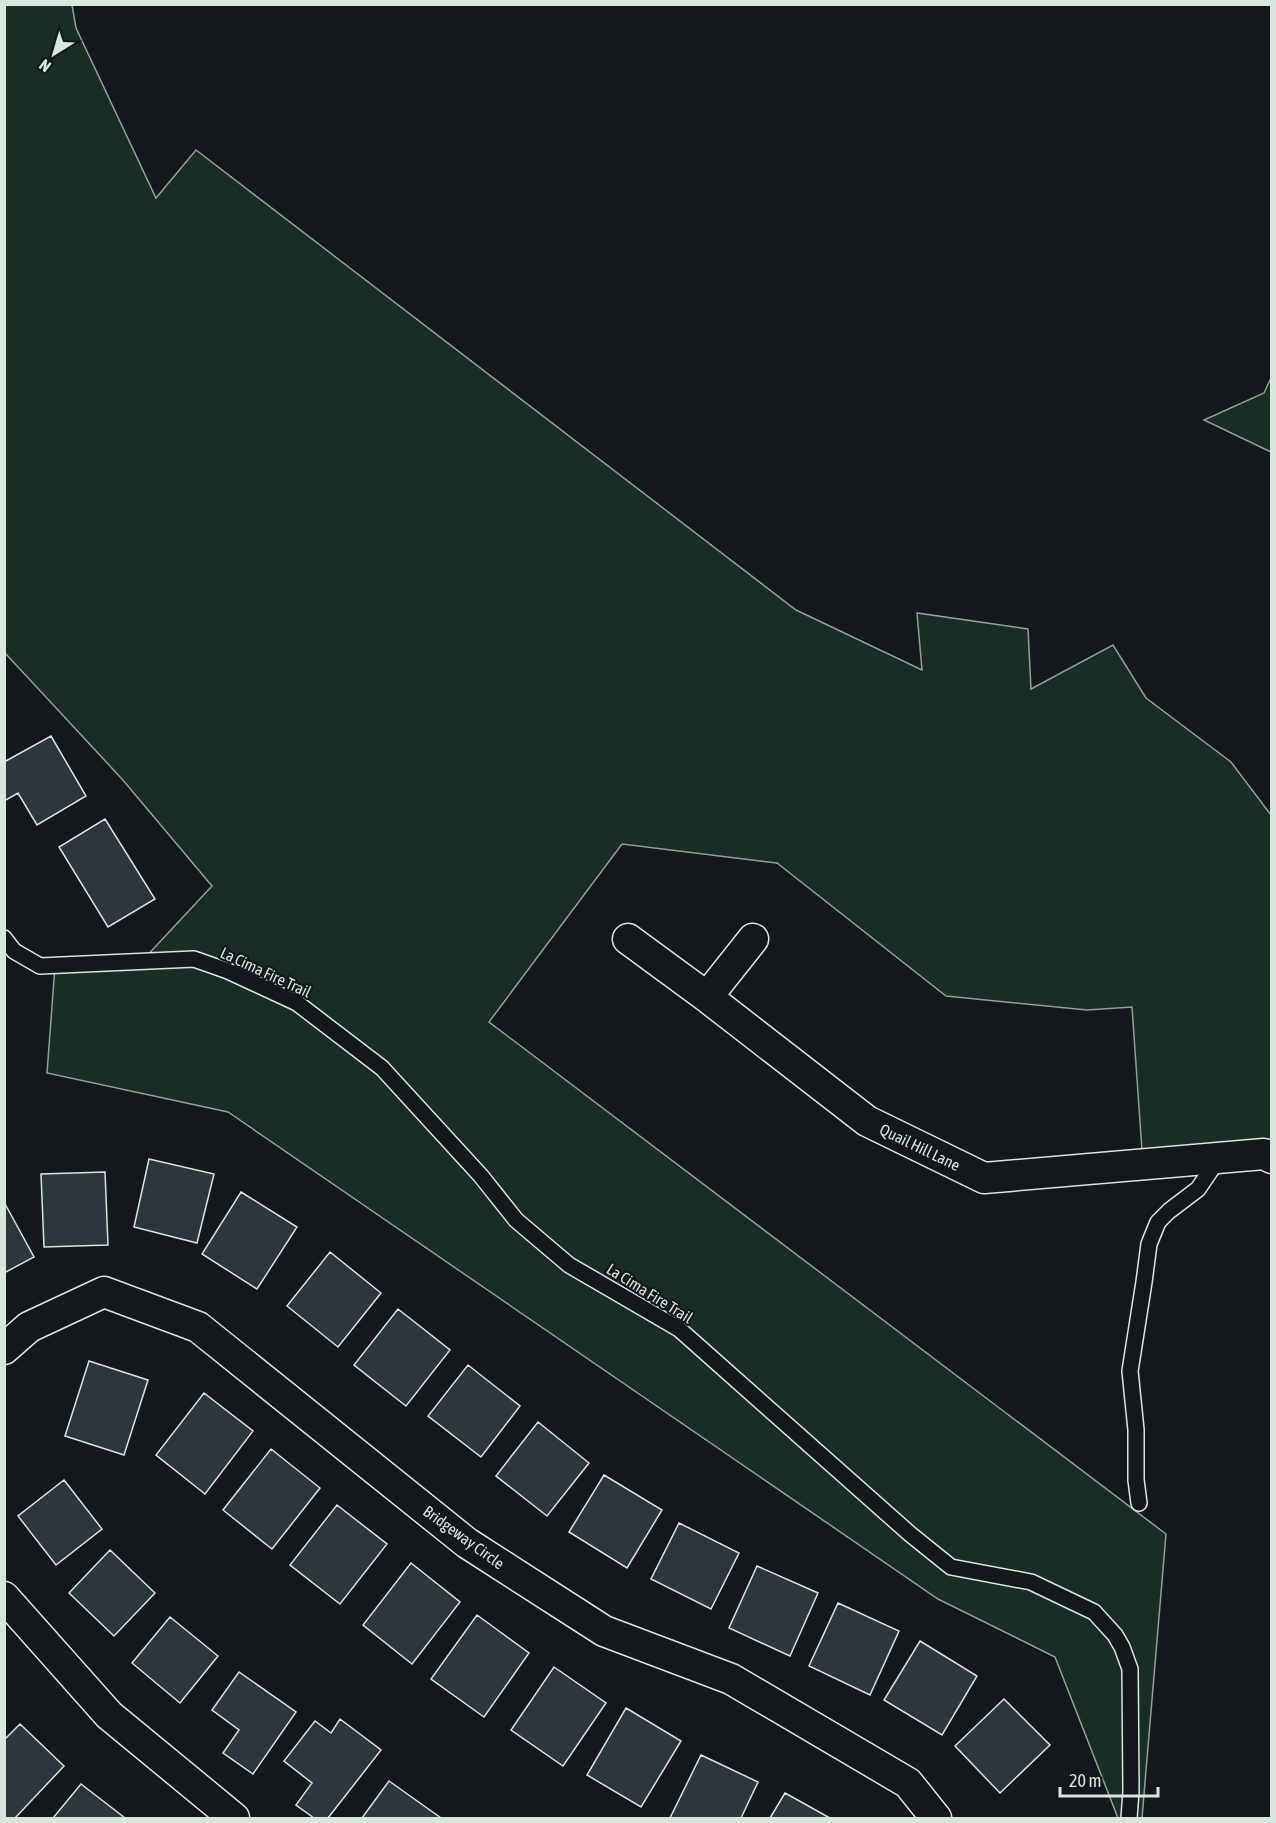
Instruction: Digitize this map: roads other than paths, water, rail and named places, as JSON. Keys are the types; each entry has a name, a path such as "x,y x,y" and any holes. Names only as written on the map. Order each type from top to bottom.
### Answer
{"street":[{"name":"Quail Hill Lane","path":"628,939 867,1121 984,1178 1264,1154 1272,1158"},
{"path":"707,997 753,939"},
{"name":"Bridgeway Circle","path":"4,1349 29,1327 104,1292 198,1327 466,1543 604,1630 731,1679 908,1783 936,1818"},
{"path":"4,1597 109,1715 234,1818"}],"lane":[{"name":"La Cima Fire Trail","path":"4,938 14,951 40,966 194,959 228,971 297,1003 382,1068 481,1176 516,1220 569,1264 679,1329 909,1534 951,1567 1031,1582 1094,1612 1115,1635 1130,1669 1131,1791 1129,1818"},
{"path":"1139,1503 1136,1480 1136,1430 1130,1371 1149,1244 1158,1222 1198,1189 1219,1158"}]}
